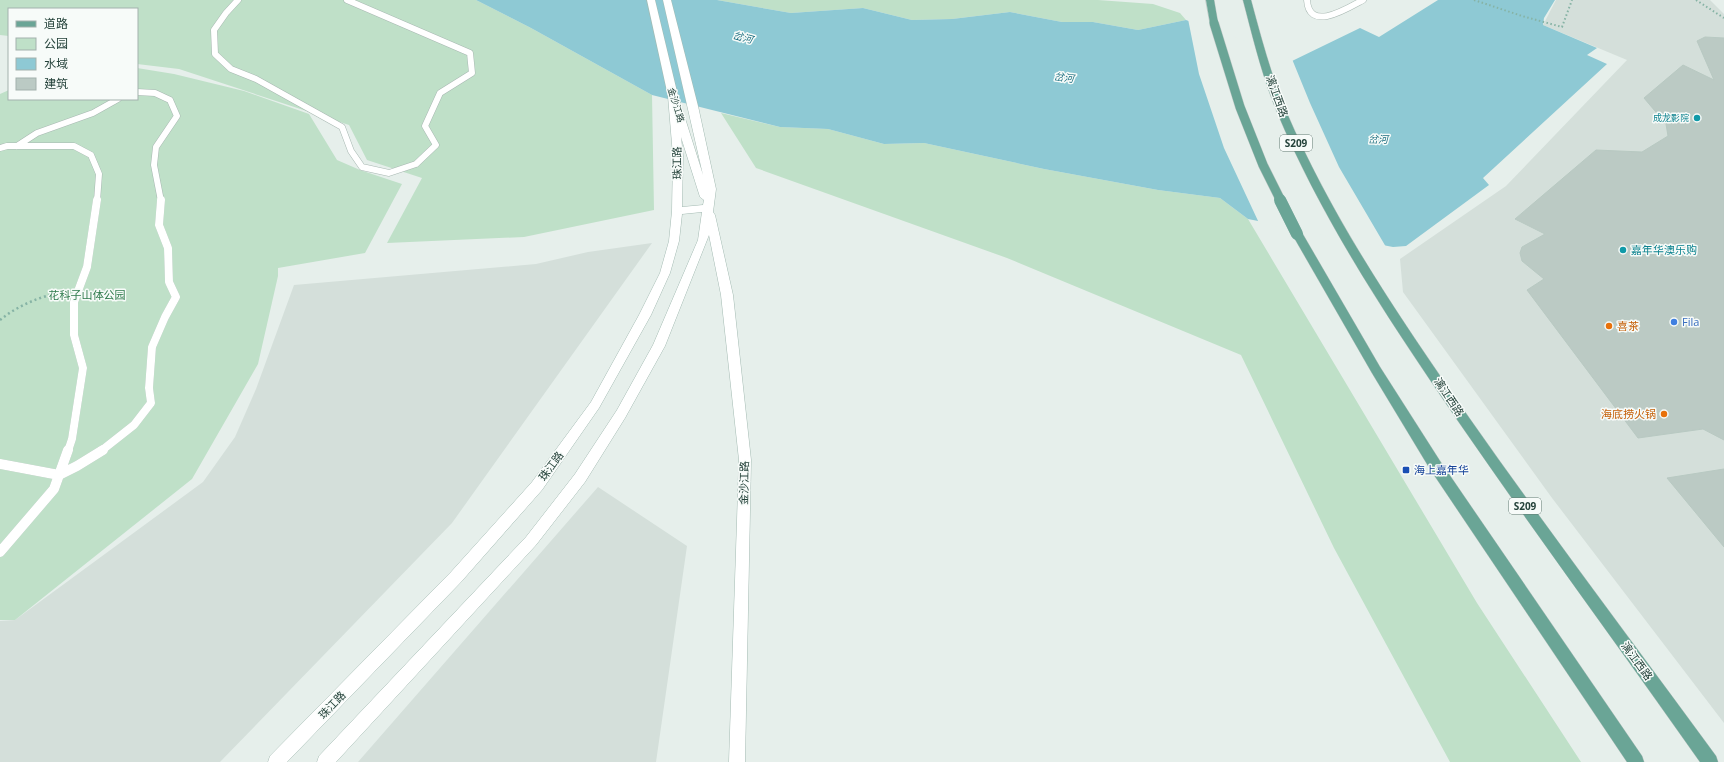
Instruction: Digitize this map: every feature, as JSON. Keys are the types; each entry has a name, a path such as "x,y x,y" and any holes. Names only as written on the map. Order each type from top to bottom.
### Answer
{"main road":[{"name":"金沙江路","path":"651,0 672,96 709,208 727,295 745,460 736,762"},
{"name":"金沙江路","path":"667,0 694,106 711,189 709,208"},
{"path":"1210,0 1214,23 1240,106 1260,158 1297,234 1376,370 1435,465 1636,762"},
{"name":"漓江西路","path":"1247,0 1281,110 1309,170 1349,244 1479,442 1710,762"},
{"name":"珠江路","path":"276,762 456,577 537,486 595,405 641,322 665,273 674,241 678,211 678,156 672,96"},
{"path":"325,762 531,541 580,478 621,414 659,346 703,240 709,208 678,211"}],"lane":[{"path":"238,0 226,12 214,30 215,54 231,69 256,79 342,127 351,151 362,167 389,173 416,164 436,145 425,126 440,93 472,73 470,53 349,0"},
{"path":"1306,0 1310,12 1316,17 1328,17 1363,0"},
{"path":"1346,0 1353,5"},
{"path":"0,464 59,475 69,472 104,449 134,426 151,403 149,388 152,347 165,317 176,298 169,282 168,248 159,225 161,202 154,165 156,147 177,116 170,100 155,93 138,92"},
{"path":"16,146 37,133 93,113 116,100"},
{"path":"0,148 16,146 74,146 91,155 100,174 96,215 87,267 74,302 74,335 83,368 72,439 54,489 0,552"}],"path":[{"path":"1474,0 1522,16 1562,27 1572,0"},
{"path":"1696,0 1724,18"},
{"path":"0,320 13,309 30,300 79,288"}],"shaded area":[{"path":"1556,0 1710,0 1724,14 1724,723 1552,498 1403,292 1400,259 1506,186 1627,60 1543,25"},
{"path":"652,243 452,523 220,762 0,762 0,621 15,620 203,482 235,437 256,389 294,285 536,264 588,252"},
{"path":"598,487 687,546 656,762 358,762"}],"green space":[{"path":"0,0 476,0 531,28 652,95 654,210 524,237 387,243 422,178 367,160 349,125 179,69 138,64 138,8 8,8 8,36 0,35"},
{"path":"717,0 1098,0 1153,4 1180,13 1186,20 1138,30 1093,22 1062,22 1010,12 952,19 912,20 863,8 791,13"},
{"name":"花科子山体公园","path":"138,68 174,74 244,91 309,114 337,160 360,170 402,184 365,253 278,268 278,276 258,364 192,479 15,620 0,620 0,94 8,90 8,100 138,100"},
{"path":"721,113 780,127 828,129 884,144 924,143 1044,169 1158,190 1220,198 1248,219 1477,603 1581,762 1450,762 1334,548 1241,355 1007,258 756,168"}],"water":[{"name":"岔河","path":"476,0 717,0 791,13 863,8 912,20 952,19 1010,12 1062,22 1093,22 1138,30 1186,20 1292,61 1360,28 1379,37 1438,0 1555,0 1544,18 1543,25 1597,48 1587,55 1607,64 1483,178 1489,185 1406,246 1393,247 1248,219 1220,198 1158,190 1044,169 924,143 884,144 828,129 780,127 652,95 531,28"}],"pier":[{"path":"1188,19 1292,59 1339,167 1386,247 1259,223 1224,148 1199,74"}],"building":[{"name":"嘉年华澳乐购","path":"1705,37 1724,38 1724,440 1703,429 1638,438 1527,290 1544,279 1522,261 1520,253 1522,247 1545,234 1515,219 1596,150 1642,152 1668,136 1666,124 1644,98 1683,65 1714,80 1697,41"},
{"path":"1724,469 1724,547 1667,478"}],"place":[{"name":"成龙影院","path":"1697,118"},
{"name":"嘉年华澳乐购","path":"1623,250"},
{"name":"Fila","path":"1674,322"},
{"name":"喜茶","path":"1609,326"},
{"name":"海底捞火锅","path":"1664,414"},
{"name":"海上嘉年华","path":"1406,470"}]}
